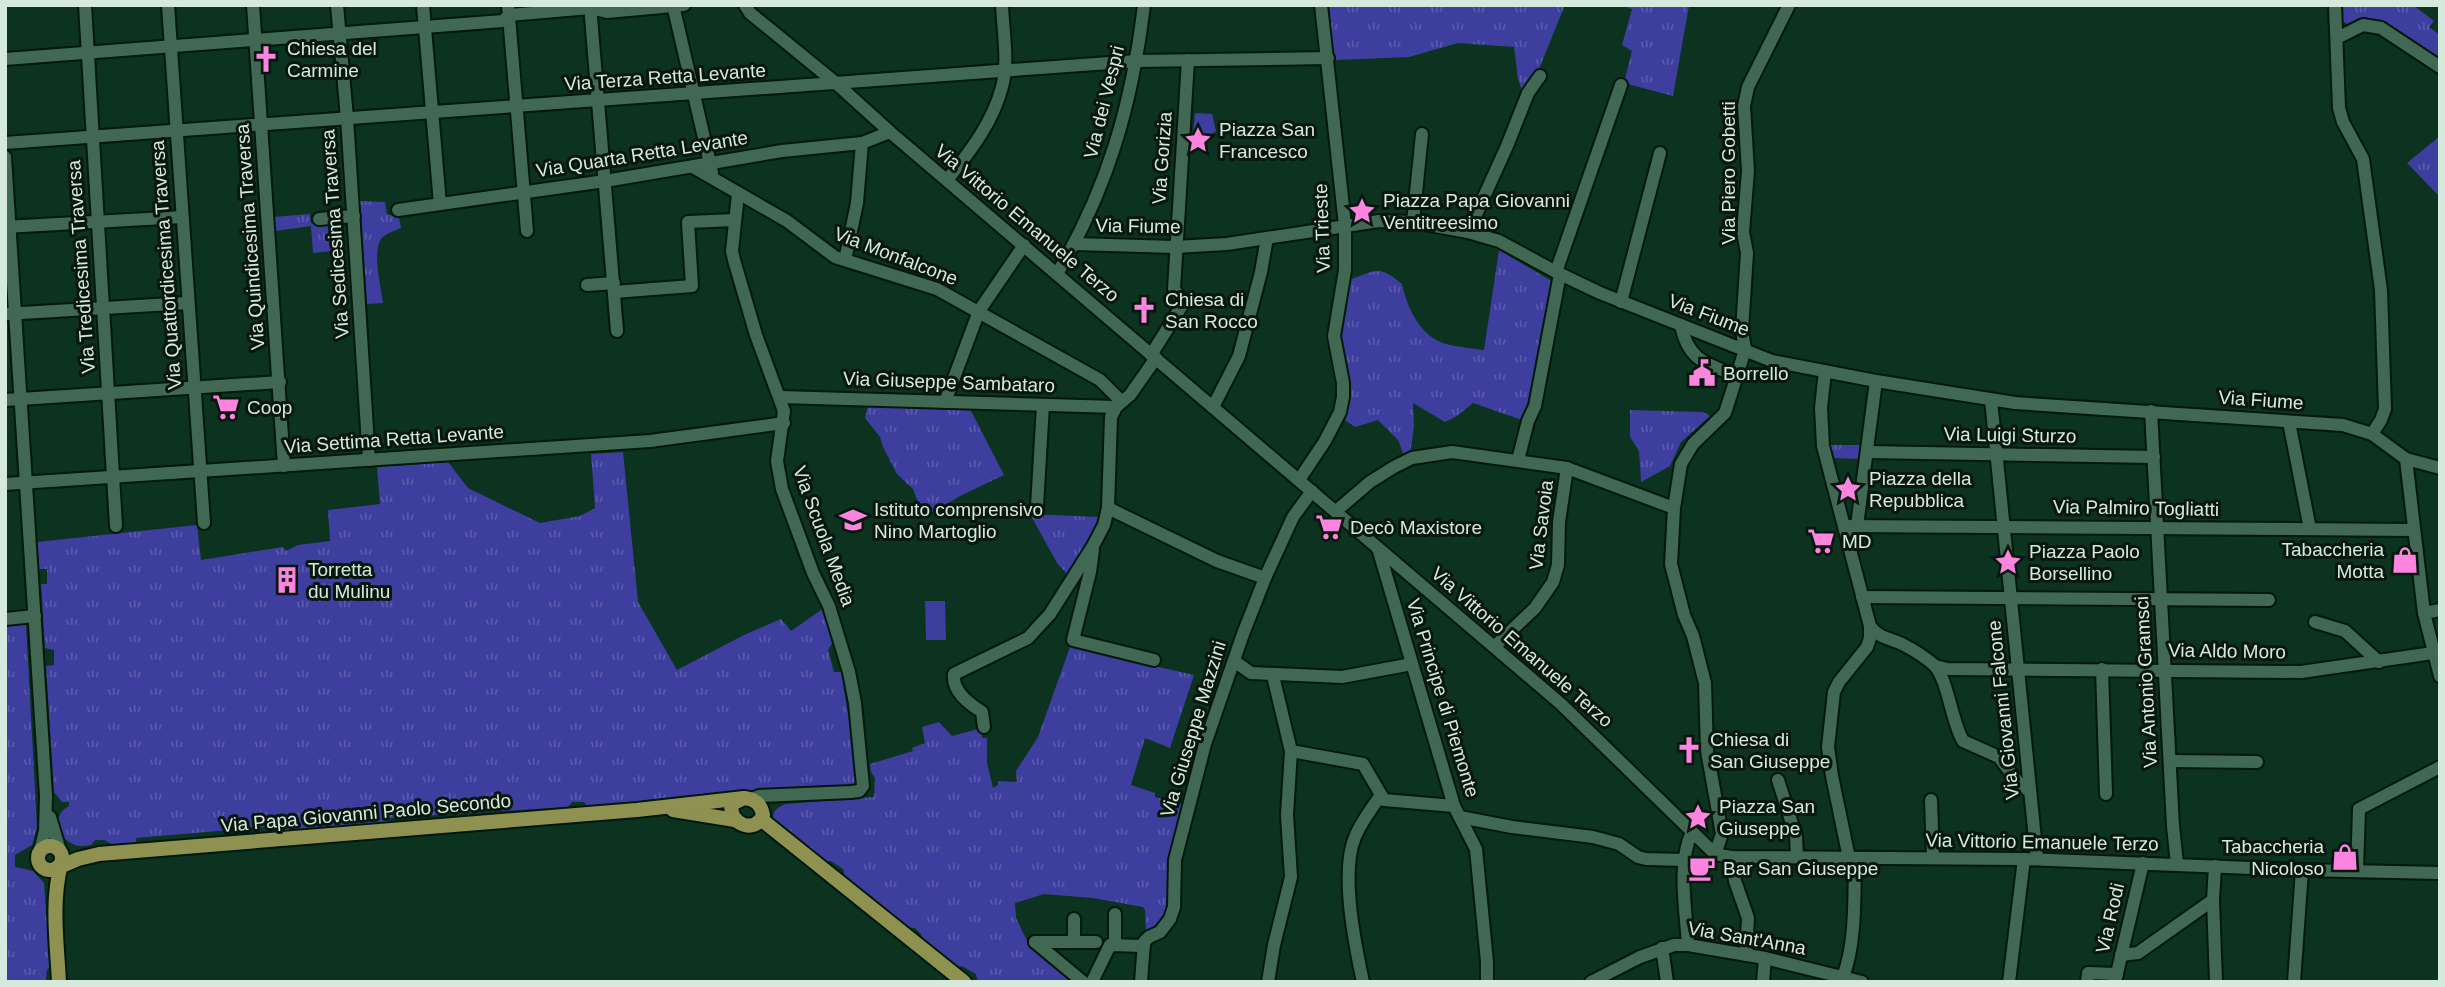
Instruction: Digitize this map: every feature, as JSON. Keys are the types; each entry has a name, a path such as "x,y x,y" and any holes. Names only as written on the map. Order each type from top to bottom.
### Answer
{"main road":[{"path":"735,820 730,809 732,804 748,799"},
{"path":"637,810 748,799 759,804 758,821"},
{"path":"637,810 678,811 758,821 812,859 964,982"},
{"name":"Via Papa Giovanni Paolo Secondo","path":"40,859 47,870 59,858 637,810"},
{"path":"54,908 59,858 46,848 40,859 49,882 54,908 59,982"}],"street":[{"name":"Via Tredicesima Traversa","path":"85,5 116,526"},
{"name":"Via Quattordicesima Traversa","path":"168,5 204,523"},
{"name":"Via Quindicesima Traversa","path":"253,5 284,466"},
{"name":"Via Sedicesima Traversa","path":"337,5 354,216 369,460"},
{"path":"423,5 440,204"},
{"path":"5,59 425,27 590,6 607,12 684,5"},
{"name":"Via Vittorio Emanuele Terzo","path":"745,5 750,13 837,84 1495,646 1561,704 1715,854 1731,857 2037,859 2440,873"},
{"path":"947,180 978,140 1002,87 1005,70 1002,5"},
{"name":"Via dei Vespri","path":"1057,274 1088,219 1118,142 1137,61 1144,5"},
{"name":"Via Trieste","path":"1299,480 1325,441 1340,412 1343,397 1335,336 1345,270 1345,225 1321,5"},
{"name":"Via Piero Gobetti","path":"1745,350 1742,330 1747,253 1743,232 1748,171 1744,106 1748,87 1788,5"},
{"path":"2335,5 2339,108 2343,122 2363,159 2381,290 2385,409 2382,420 2372,434"},
{"path":"590,6 617,331"},
{"path":"673,6 713,180"},
{"path":"508,17 527,231"},
{"path":"2337,38 2362,25 2381,28 2440,67"},
{"name":"Via Terza Retta Levante","path":"5,143 1137,61 1328,58"},
{"name":"Via Gorizia","path":"1119,404 1130,395 1154,356 1181,303 1174,289 1175,247 1188,60"},
{"path":"1468,232 1528,93 1540,76"},
{"path":"1518,460 1528,421 1535,406 1558,273 1621,85"},
{"name":"Via Quarta Retta Levante","path":"398,210 605,181 782,151 862,144 890,132"},
{"path":"1413,222 1422,134"},
{"path":"845,260 857,203 862,144"},
{"path":"1621,302 1660,153"},
{"path":"5,157 10,314 20,399 46,796 45,831 40,859"},
{"name":"Via Monfalcone","path":"693,167 787,221 826,253 937,289 979,311 1100,380 1119,404"},
{"name":"Via Scuola Media","path":"738,194 732,250 734,260 756,335 784,411 777,461 778,473 813,573 841,640 855,703 863,786 859,791 796,796"},
{"path":"319,219 354,216"},
{"path":"7,227 182,217"},
{"path":"587,285 692,286 688,222 735,220"},
{"name":"Via Fiume","path":"1075,244 1175,247 1227,244 1345,225 1379,221 1413,222 1468,232 1499,241 1558,273 1621,302 1772,360 1991,400 2343,425 2372,434 2406,459"},
{"path":"1213,407 1239,356 1261,271 1266,238"},
{"path":"945,402 979,311 1024,245"},
{"path":"10,314 188,303"},
{"path":"1681,325 1683,336 1697,360 1737,376"},
{"path":"1715,854 1722,834 1707,751 1704,683 1671,564 1674,508 1681,464 1693,444 1725,413 1745,350"},
{"path":"1825,371 1821,408 1823,446 1851,526"},
{"path":"1843,977 1853,913 1854,864 1849,858 1828,747 1834,692 1867,647 1870,638 1870,626 1851,555 1851,526 1867,452 1876,381"},
{"path":"5,400 280,382"},
{"name":"Via Giuseppe Sambataro","path":"780,397 1043,405 1119,404"},
{"path":"1991,400 2004,526"},
{"path":"984,727 982,712 959,692 954,674 1028,638 1050,614 1093,546 1104,525 1108,508 1111,417 1119,404"},
{"path":"1037,506 1043,405"},
{"name":"Via Antonio Gramsci","path":"2151,411 2175,864"},
{"path":"2289,422 2310,528"},
{"name":"Via Settima Retta Levante","path":"5,484 650,441 784,423"},
{"path":"1336,512 1370,482 1412,458 1452,452 1567,468 1674,508"},
{"name":"Via Luigi Sturzo","path":"1867,452 2154,457"},
{"path":"2440,468 2406,459 2424,613 2440,677"},
{"name":"Via Savoia","path":"1495,646 1535,608 1553,582 1558,565 1559,522 1567,468"},
{"name":"Via Giuseppe Mazzini","path":"1144,946 1149,937 1165,926 1174,907 1175,860 1205,744 1265,578 1293,517 1312,491"},
{"path":"1108,508 1217,561 1265,578"},
{"name":"Via Palmiro Togliatti","path":"1851,526 2413,530"},
{"name":"Via Giovanni Falcone","path":"2004,526 2037,859"},
{"path":"1093,546 1090,572 1073,640 1154,660"},
{"name":"Via Principe di Piemonte","path":"1378,548 1457,812 1476,849 1488,962 1487,982"},
{"path":"1862,597 2269,600"},
{"path":"2424,613 2440,610"},
{"path":"5,619 35,616"},
{"path":"2315,622 2346,631 2379,662"},
{"path":"1870,626 1877,635 1903,644 1935,666 1963,741 1999,757 2015,779 2030,792"},
{"name":"Via Aldo Moro","path":"1935,666 1948,669 2301,672 2433,653"},
{"path":"1234,661 1251,673 1273,676 1342,677 1412,664"},
{"path":"2102,669 2106,794"},
{"path":"1268,982 1291,877 1287,815 1291,751 1273,676"},
{"path":"1291,751 1363,764 1384,800 1457,812 1511,827 1593,838 1619,844 1634,855 1646,859 1684,860"},
{"path":"2169,761 2257,762"},
{"path":"2357,871 2359,809 2440,767"},
{"path":"1778,780 1796,836 1797,858"},
{"path":"1363,982 1351,928 1350,859 1354,838 1381,795"},
{"path":"46,796 59,858"},
{"path":"748,799 759,796 796,796"},
{"path":"758,821 771,806 796,796"},
{"path":"1931,800 1933,858"},
{"path":"1688,945 1684,860 1686,844 1692,832"},
{"path":"1731,857 1735,881 1748,918 1746,955"},
{"path":"2009,982 2024,859"},
{"name":"Via Rodi","path":"2116,978 2143,863"},
{"path":"2215,866 2213,901 2216,982"},
{"path":"2294,982 2302,870"},
{"path":"2121,955 2138,953 2213,901"},
{"path":"1115,914 1115,945"},
{"path":"1074,919 1074,942"},
{"path":"1083,982 1035,943 1096,942"},
{"path":"1093,982 1110,945 1115,945 1144,946 1141,982"},
{"name":"Via Sant'Anna","path":"1591,982 1662,948 1688,945 1765,958 1862,982"},
{"path":"1662,948 1667,982"},
{"path":"1763,982 1765,958"},
{"path":"2087,982 2088,972 2116,978"}],"green space":[{"path":"1329,5 1565,5 1539,69 1523,93 1518,79 1514,47 1458,43 1409,57 1334,60"},
{"path":"1620,5 1689,5 1673,96 1624,83 1632,51 1622,45 1632,9"},
{"path":"2338,5 2413,5 2434,21 2429,27 2440,35 2440,60 2364,20 2347,24 2341,20"},
{"path":"1195,113 1212,114 1216,131 1192,146"},
{"path":"2440,136 2440,197 2407,163"},
{"path":"360,201 385,202 387,214 399,218 401,228 385,235 378,245 377,261 383,303 367,304"},
{"path":"310,214 311,223 332,225 332,251 313,253 311,226 275,231 273,217"},
{"path":"1499,250 1553,282 1531,408 1522,420 1473,403 1445,422 1413,403 1414,426 1410,455 1405,458 1398,440 1378,420 1355,427 1345,420 1350,387 1341,330 1349,280 1377,271 1387,274 1402,284 1411,311 1429,335 1446,344 1484,350"},
{"path":"868,405 970,409 1004,475 924,517 913,489 897,474 880,437 865,418"},
{"path":"1630,410 1703,412 1710,416 1681,442 1670,466 1641,482 1639,451 1630,437"},
{"path":"1831,445 1860,445 1859,459 1833,458"},
{"path":"623,452 638,602 677,670 781,619 791,631 824,608 833,642 828,650 834,672 841,672 856,785 737,795 732,791 723,792 719,797 587,806 584,802 572,802 568,807 389,818 388,822 278,831 278,826 136,838 136,843 112,844 95,840 91,845 79,846 67,841 63,836 58,820 69,802 62,802 54,792 46,666 54,665 54,650 45,648 41,584 47,584 47,569 39,569 37,542 197,525 201,560 283,547 286,551 298,545 330,541 328,510 380,504 377,467 448,462 468,488 540,523 580,516 595,508 591,454"},
{"path":"1030,514 1099,517 1091,538 1067,574 1057,563"},
{"path":"925,601 945,601 946,640 926,640"},
{"path":"26,624 37,827 32,845 15,855 15,867 33,871 44,883 50,966 46,980 49,982 5,982 5,627"},
{"path":"1070,647 1194,675 1170,748 1145,738 1131,785 1155,793 1155,797 1184,805 1171,907 1155,931 1146,931 1143,907 1093,898 1044,894 1015,903 1016,918 1029,945 1077,982 982,982 977,979 976,974 959,967 923,940 915,928 908,928 845,877 843,869 831,861 823,861 795,842 777,826 773,817 776,810 786,804 874,797 875,778 870,764 913,751 912,748 925,743 922,727 939,722 952,736 982,728 982,738 987,738 987,763 993,788 998,785 998,781 1017,782 1016,771 1038,737"}],"place":[{"name":"Chiesa del Carmine","path":"266,59"},
{"name":"Piazza San Francesco","path":"1198,140"},
{"name":"Piazza Papa Giovanni Ventitreesimo","path":"1362,211"},
{"name":"Chiesa di San Rocco","path":"1144,310"},
{"name":"Borrello","path":"1702,373"},
{"name":"Coop","path":"226,407"},
{"name":"Piazza della Repubblica","path":"1848,489"},
{"name":"Istituto comprensivo Nino Martoglio","path":"853,520"},
{"name":"Decò Maxistore","path":"1329,527"},
{"name":"MD","path":"1821,541"},
{"name":"Tabaccheria Motta","path":"2405,560"},
{"name":"Piazza Paolo Borsellino","path":"2008,562"},
{"name":"Torretta du Mulinu","path":"287,580"},
{"name":"Chiesa di San Giuseppe","path":"1689,750"},
{"name":"Piazza San Giuseppe","path":"1698,817"},
{"name":"Tabaccheria Nicoloso","path":"2345,857"},
{"name":"Bar San Giuseppe","path":"1702,868"}]}
